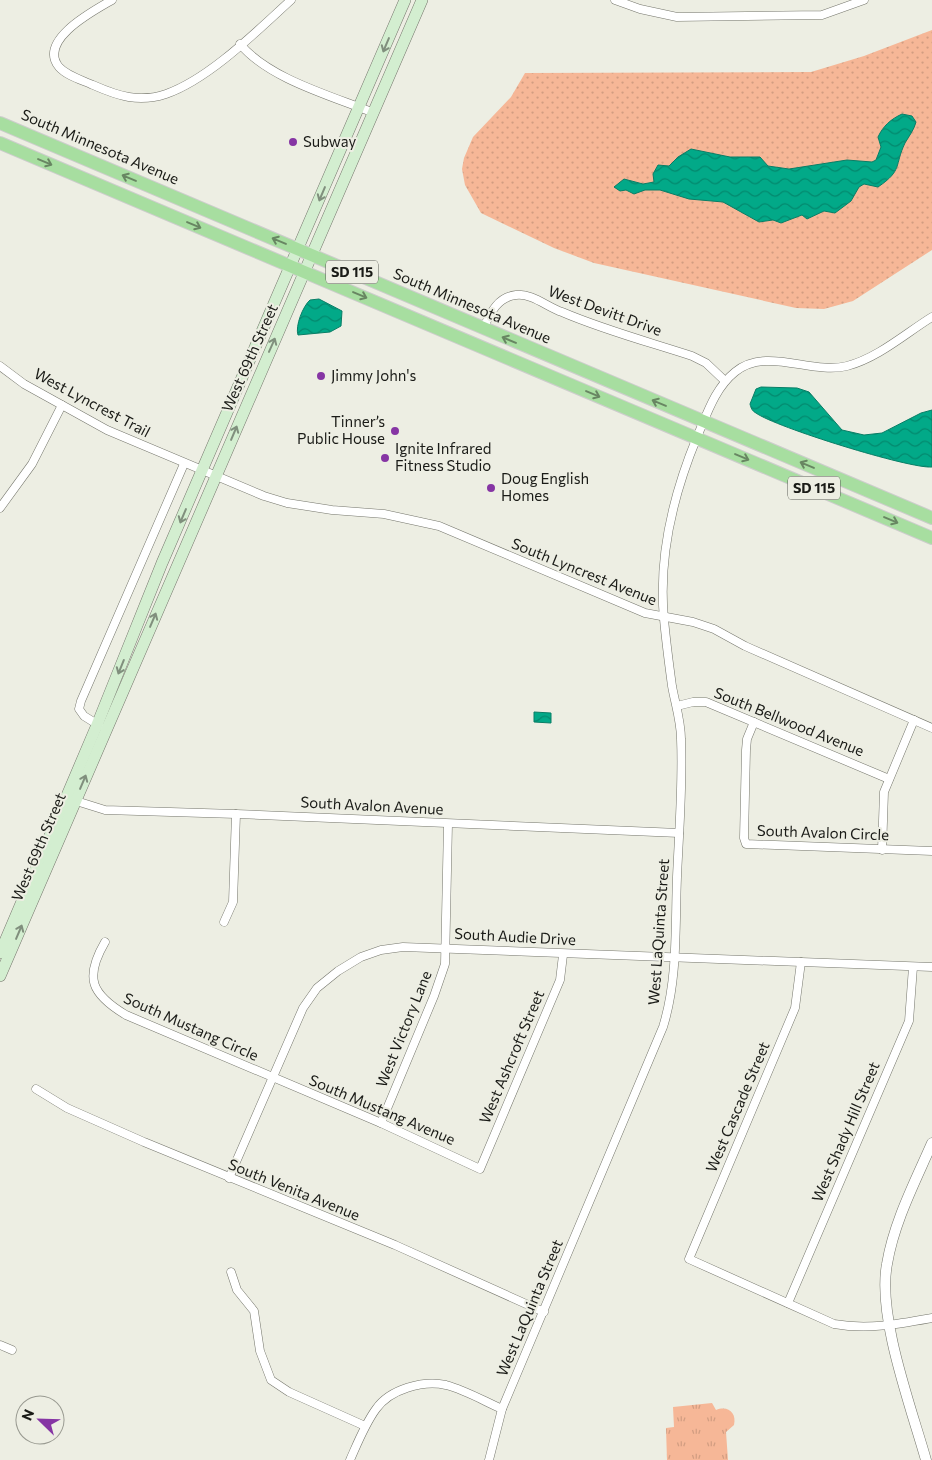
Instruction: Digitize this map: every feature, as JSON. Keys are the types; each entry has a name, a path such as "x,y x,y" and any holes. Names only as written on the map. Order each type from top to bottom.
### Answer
{"main road":[{"name":"West 69th Street","path":"102,727 202,471 292,266 405,0"},
{"name":"West 69th Street","path":"0,976 102,727 313,255 422,0"},
{"name":"South Minnesota Avenue","path":"0,123 932,518"},
{"name":"SD 115","path":"0,142 932,538"},
{"name":"West 69th Street","path":"0,952 71,799"}],"street":[{"path":"112,0 68,27 59,43 56,58 60,68 68,74 121,96 143,99 168,93 212,70 291,0"},
{"path":"616,0 640,9 677,17 822,15 864,0"},
{"path":"240,44 250,56 277,73 374,113"},
{"name":"West Devitt Drive","path":"483,328 492,310 502,300 516,295 528,297 561,312 692,356 706,363 725,381"},
{"path":"725,381 750,363 780,361 813,368 833,368 849,365 866,359 932,317"},
{"name":"West Lyncrest Trail","path":"0,366 24,384 107,430 202,471"},
{"name":"West LaQuinta Street","path":"490,1460 502,1409 664,1027 671,1003 679,833 681,737 664,617 663,582 666,542 674,500 712,402 725,381"},
{"path":"0,508 32,464 62,405"},
{"path":"102,727 84,716 79,709 81,700 184,464"},
{"name":"South Lyncrest Avenue","path":"202,471 287,503 334,510 384,514 439,526 645,613 693,622 714,629 745,646 932,728"},
{"name":"South Bellwood Avenue","path":"677,706 693,702 706,702 889,779"},
{"path":"882,850 884,792 914,720"},
{"name":"South Avalon Circle","path":"754,722 747,739 746,750 744,838 746,844 932,851"},
{"name":"South Avalon Avenue","path":"71,799 105,810 679,833"},
{"path":"224,922 233,902 236,814"},
{"name":"West Victory Lane","path":"381,1123 441,978 445,947 448,824"},
{"name":"South Mustang Circle","path":"105,942 95,958 92,973 98,990 108,1004 126,1015 273,1078"},
{"name":"South Audie Drive","path":"229,1178 303,1008 317,988 338,971 361,957 381,950 403,947 445,947 563,955 674,957 932,967"},
{"name":"West Ashcroft Street","path":"480,1169 560,980 563,955"},
{"name":"West Cascade Street","path":"788,1303 689,1259 795,1008 801,962"},
{"name":"West Shady Hill Street","path":"788,1303 909,1021 913,967"},
{"name":"South Mustang Avenue","path":"273,1078 381,1123 480,1169"},
{"name":"South Venita Avenue","path":"36,1089 67,1108 229,1178 395,1245 544,1312"},
{"path":"926,1460 890,1326 884,1288 888,1259 898,1223 932,1143"},
{"path":"231,1272 237,1290 254,1311 260,1351 271,1380 289,1392 365,1426"},
{"path":"788,1303 834,1324 853,1327 890,1326 932,1318"},
{"path":"0,1344 12,1350"},
{"path":"350,1460 365,1426 378,1406 394,1394 413,1386 446,1385 502,1409"}],"green space":[{"path":"932,30 932,250 853,301 824,309 796,308 594,263 554,248 481,213 465,185 462,169 464,158 473,137 511,97 525,73 811,72 864,56"},
{"path":"712,1403 716,1410 728,1409 734,1417 734,1425 726,1432 728,1460 667,1460 666,1428 674,1427 673,1407"}],"water":[{"path":"902,114 912,116 916,122 905,143 895,172 878,187 864,184 859,187 851,201 835,213 824,211 807,219 802,215 781,223 773,220 759,222 723,202 689,199 660,190 645,190 634,194 626,190 620,191 614,187 624,179 643,184 654,182 653,174 658,165 669,166 678,157 691,149 730,157 760,157 768,166 789,169 847,160 872,162 876,160 881,147 878,137 882,129 894,118"},
{"path":"319,299 342,311 341,326 330,332 298,335 300,316 305,307 310,300"},
{"path":"761,387 797,388 809,392 842,430 864,435 882,433 921,413 932,410 932,467 919,466 843,446 788,428 768,419 754,411 750,404 756,389"},
{"path":"534,712 551,713 551,723 534,722"}],"place":[{"name":"Subway","path":"293,142"},
{"name":"Jimmy John's","path":"321,376"},
{"name":"Tinner’s Public House","path":"395,431"},
{"name":"Ignite Infrared Fitness Studio","path":"385,458"},
{"name":"Doug English Homes","path":"491,488"}]}
